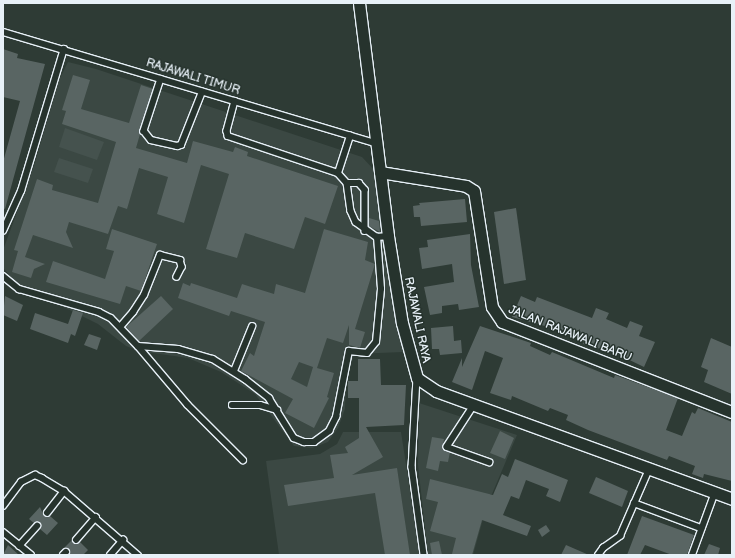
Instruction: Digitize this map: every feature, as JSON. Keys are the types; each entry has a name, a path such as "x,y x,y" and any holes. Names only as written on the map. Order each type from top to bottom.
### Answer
{"street":[{"name":"RAJAWALI RAYA","path":"359,3 380,172 382,236 402,323 417,378 431,388 650,467 732,499"},
{"name":"JALAN RAJAWALI BARU","path":"380,172 466,186 474,191 492,307 502,322 732,412"}],"lane":[{"name":"RAJAWALI TIMUR","path":"3,32 376,143"},
{"path":"3,231 21,191 64,49"},
{"path":"160,79 144,132 151,140 177,146 181,145 202,92"},
{"path":"138,346 178,349 213,360 234,371 269,398 278,410 290,433 299,441 314,442 319,440 333,425 349,351 367,353 376,342 381,289 382,236 365,231 352,216 347,183 338,173 231,139 227,131 235,102"},
{"path":"338,173 350,136"},
{"path":"347,183 359,183 365,190 365,231"},
{"path":"120,327 133,312 144,295 160,255 180,260 182,267 177,278"},
{"path":"3,276 19,289 99,312 120,327 188,405 243,460"},
{"path":"234,371 252,327"},
{"path":"417,378 412,467 424,555"},
{"path":"475,404 447,447 489,462"},
{"path":"232,405 255,405 278,410"},
{"path":"598,555 603,548 620,536 650,467"},
{"path":"3,506 21,482 35,475 64,491 123,540 138,555"},
{"path":"47,513 64,491"},
{"path":"692,555 715,492"},
{"path":"634,503 701,528"},
{"path":"76,540 96,517"},
{"path":"19,546 37,526"},
{"path":"3,532 31,555"},
{"path":"110,555 123,540"}],"shaded area":[{"path":"68,62 96,69 362,157 376,172 403,352 354,354 346,379 345,409 338,428 328,442 312,448 294,446 255,394 221,372 188,358 139,351 126,346 98,324 17,284 4,269 3,250 34,166 59,80"},
{"path":"65,128 104,142 97,160 59,147"},
{"path":"59,158 93,169 88,183 54,172"},
{"path":"419,403 517,435 492,494 490,494 473,555 428,555 418,465"},
{"path":"343,432 401,432 420,555 279,555 266,461 320,454 337,444"}],"building":[{"path":"3,49 18,54 17,58 45,64 5,209 3,208 3,162 20,101 3,97"},
{"path":"73,75 90,80 81,109 129,123 141,85 153,89 136,148 187,163 193,141 233,152 235,147 248,152 247,156 338,186 325,224 305,217 294,249 245,233 237,258 206,249 229,174 201,165 184,223 157,214 168,177 139,168 127,209 118,206 108,234 69,222 66,232 73,248 33,235 25,257 45,264 34,269 31,278 12,272 18,251 14,250 37,179 53,185 52,190 98,203 116,142 62,124 66,111 62,110"},
{"path":"465,199 467,222 421,226 420,217 414,217 413,206 420,205 419,203"},
{"path":"516,208 526,280 504,284 494,212"},
{"path":"369,218 379,221 380,232 369,226"},
{"path":"112,229 157,244 141,291 126,286 120,304 46,282 53,261 105,279 114,251 106,249"},
{"path":"324,229 368,242 365,260 375,264 355,329 365,332 360,348 349,345 349,325 343,343 327,338 317,368 334,373 327,397 329,398 314,428 285,413 293,399 241,371 250,353 254,356 265,322 231,311 229,316 178,298 183,283 190,286 191,283 237,298 242,284 274,294 276,284 305,293","holes":["299,362 313,367 307,387 291,379"]},
{"path":"470,234 471,265 479,307 459,310 458,304 442,306 442,313 430,315 424,287 454,282 452,264 422,269 419,248 428,247 427,240"},
{"path":"5,296 23,305 17,321 3,315"},
{"path":"161,296 173,309 139,341 126,327"},
{"path":"521,296 535,302 537,297 592,318 596,308 609,313 606,319 627,328 630,321 643,326 639,336 655,342 644,367 615,353 583,344 584,342 552,328 512,317"},
{"path":"73,310 83,313 75,336 71,334 68,343 30,329 35,313 68,324"},
{"path":"453,326 454,341 461,340 462,353 440,355 439,349 432,349 431,328"},
{"path":"480,326 531,343 530,346 550,355 552,352 614,378 615,375 678,398 666,430 682,436 692,412 695,414 698,408 732,422 732,481 704,474 703,478 692,474 695,466 669,456 667,460 588,430 566,420 568,415 550,408 548,411 512,396 511,400 490,393 503,358 485,351 472,390 452,382 462,358 462,367"},
{"path":"89,334 101,338 97,350 84,345"},
{"path":"711,338 732,347 732,394 704,382 708,370 701,367"},
{"path":"358,359 380,359 381,385 406,385 404,425 366,427 383,457 352,475 397,468 410,555 385,555 375,493 288,506 284,485 334,478 330,455 348,453 345,447 359,438 359,398 348,398 348,381 358,381"},
{"path":"500,431 514,438 505,459 490,453"},
{"path":"432,437 444,439 442,449 450,452 448,462 440,461 438,471 426,468"},
{"path":"515,459 568,480 560,502 546,496 549,489 526,480 519,499 511,496 503,515 531,526 527,536 482,520 472,555 452,554 456,538 430,531 438,502 426,499 430,479 493,495 502,474 508,477"},
{"path":"596,477 628,491 622,507 589,493"},
{"path":"40,507 44,516 50,516 58,523 47,535 40,529 40,523 34,523 29,519"},
{"path":"642,516 694,535 687,555 672,555 645,545 640,555 627,555"},
{"path":"546,525 550,531 542,537 538,530"},
{"path":"72,540 74,543 80,542 88,550 83,555 69,555 69,549 64,548"},
{"path":"439,541 442,555 432,555 430,543"},
{"path":"709,544 720,548 718,555 704,555"},
{"path":"8,545 19,555 3,555"},
{"path":"566,545 589,555 561,555"}]}
